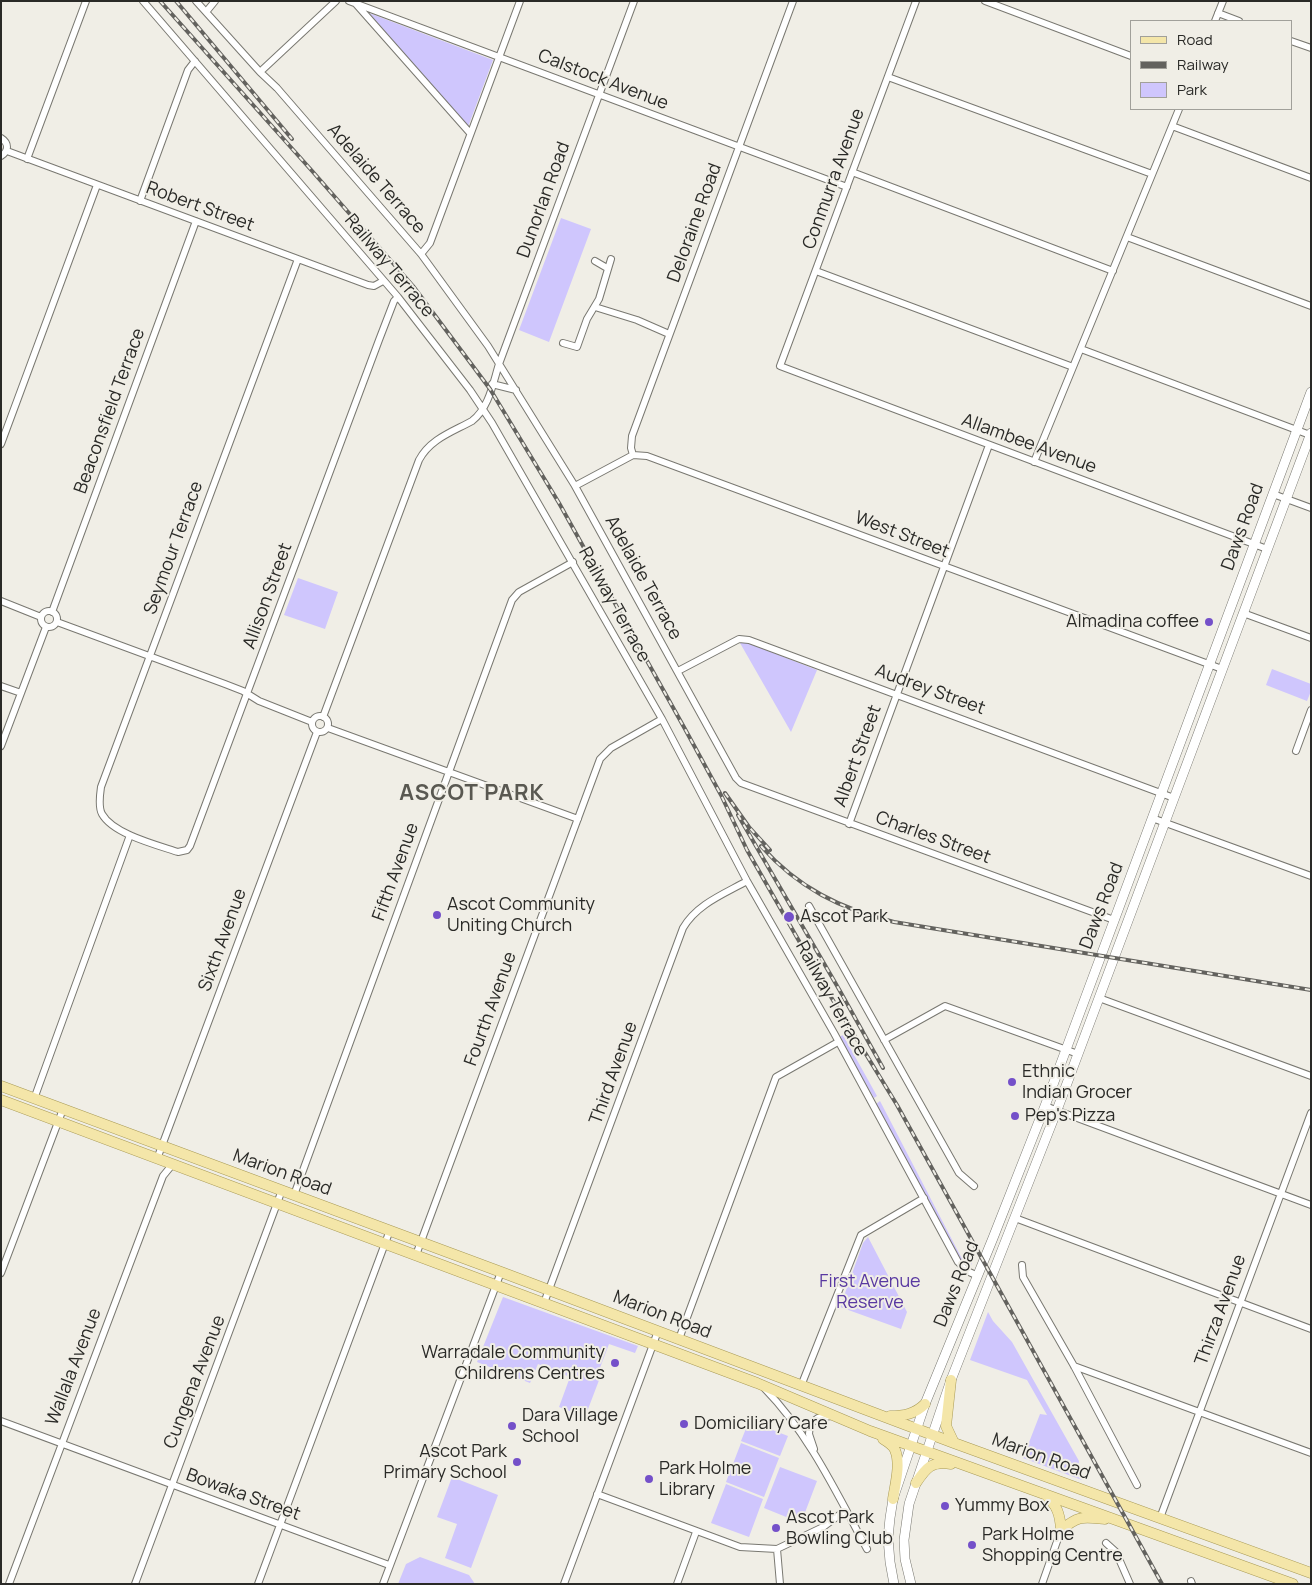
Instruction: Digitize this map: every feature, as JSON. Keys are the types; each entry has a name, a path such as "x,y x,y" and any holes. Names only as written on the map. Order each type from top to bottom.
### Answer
{"main road":[{"name":"Daws Road","path":"894,1584 888,1538 890,1518 894,1499 925,1404 1045,1106 1311,392"},
{"name":"Daws Road","path":"911,1584 905,1559 904,1540 910,1504 932,1434 951,1380 1057,1110 1310,434"},
{"name":"Marion Road","path":"1,1086 679,1338 884,1417 1311,1574"},
{"name":"Marion Road","path":"1,1100 760,1384 870,1431 1121,1520 1293,1584"},
{"path":"951,1380 946,1426 954,1443"},
{"path":"884,1417 909,1414 925,1404"},
{"path":"870,1431 892,1445 896,1451 898,1464 894,1499"},
{"path":"916,1483 924,1470 931,1465 947,1463 967,1466"},
{"path":"1044,1493 1053,1502 1060,1515 1061,1530"},
{"path":"1061,1530 1079,1517 1121,1520"}],"street":[{"path":"26,159 86,1"},
{"name":"Railway Terrace","path":"143,1 398,297 483,409 662,719 747,881 838,1042 958,1262 967,1272 978,1276"},
{"name":"Adelaide Terrace","path":"196,1 276,88 421,254 488,346 575,486 736,778 741,783"},
{"path":"206,12 215,1"},
{"path":"260,72 336,1"},
{"path":"421,254 430,243 520,1"},
{"name":"Dunorlan Road","path":"483,409 634,1"},
{"name":"Deloraine Road","path":"633,455 631,448 632,436 793,1"},
{"name":"Conmurra Avenue","path":"780,366 916,1"},
{"path":"986,1 1130,56"},
{"path":"1215,20 1223,1"},
{"path":"352,2 470,134"},
{"name":"Calstock Avenue","path":"352,2 847,187"},
{"path":"1218,13 1236,20"},
{"path":"1292,41 1311,48"},
{"path":"140,201 187,73 194,61"},
{"path":"888,77 1152,174"},
{"path":"1034,462 1179,110"},
{"path":"1172,126 1311,178"},
{"path":"1,138 7,144 4,153"},
{"name":"Robert Street","path":"4,153 26,159 368,285 374,286 383,281"},
{"path":"852,172 1113,271"},
{"path":"1,444 97,185"},
{"name":"Beaconsfield Terrace","path":"52,612 196,221"},
{"path":"1126,237 1311,306"},
{"name":"Seymour Terrace","path":"130,836 118,830 102,814 100,792 298,259"},
{"path":"563,343 577,347 587,319 595,307 605,284 611,259"},
{"path":"595,261 608,268"},
{"path":"816,271 1073,368"},
{"name":"Allison Street","path":"130,836 178,852 187,850 190,846 382,330 394,301 398,297"},
{"path":"595,307 633,318 669,334"},
{"path":"1081,349 1310,434"},
{"name":"Allambee Avenue","path":"780,366 1267,549"},
{"path":"492,384 516,390"},
{"path":"323,717 424,451 430,444 472,421 483,409"},
{"name":"Albert Street","path":"849,824 989,446"},
{"path":"575,486 633,455"},
{"name":"West Street","path":"633,455 656,459 1222,669"},
{"path":"1273,494 1311,508"},
{"name":"Fifth Avenue","path":"294,1195 512,600 519,592 573,562"},
{"path":"1,601 41,616"},
{"path":"46,612 52,612 57,616 57,622 52,627 46,627 42,623 41,616 46,612"},
{"path":"1243,614 1311,638"},
{"path":"57,622 225,684 259,701 312,722"},
{"path":"1,746 46,627"},
{"name":"Audrey Street","path":"678,671 739,639 749,640 1174,798"},
{"path":"1,686 21,694"},
{"path":"1296,751 1311,710"},
{"path":"312,722 317,717 323,717 328,721 328,728"},
{"name":"Fourth Avenue","path":"416,1255 600,758 611,748 662,719"},
{"path":"312,722 313,729 317,732 323,732 328,728"},
{"path":"328,728 578,819"},
{"name":"Sixth Avenue","path":"157,1159 317,732"},
{"name":"Charles Street","path":"741,783 1114,920"},
{"path":"1152,818 1311,876"},
{"path":"34,1098 130,836"},
{"name":"Third Avenue","path":"544,1303 683,928 690,917 700,908 747,881"},
{"path":"809,906 958,1173 974,1186"},
{"path":"1099,998 1311,1076"},
{"path":"884,1040 946,1006 1078,1054"},
{"path":"679,1338 776,1077 838,1042"},
{"path":"1045,1106 1311,1205"},
{"path":"1,1273 63,1109"},
{"name":"Thirza Avenue","path":"1160,1518 1311,1113"},
{"name":"Wallala Avenue","path":"9,1584 163,1176 172,1164"},
{"name":"Cungena Avenue","path":"135,1584 282,1190"},
{"path":"801,1386 861,1235 924,1198"},
{"path":"1015,1218 1311,1329"},
{"path":"258,1584 390,1230"},
{"path":"1022,1265 1023,1277 1074,1366 1137,1485"},
{"path":"383,1584 501,1272"},
{"path":"564,1584 658,1331"},
{"path":"1074,1366 1311,1453"},
{"path":"760,1384 785,1411 819,1462 867,1549"},
{"path":"819,1462 809,1434 810,1424 818,1418 834,1416"},
{"name":"Bowaka Street","path":"1,1421 390,1566"},
{"path":"597,1494 740,1547 777,1549 823,1527 846,1510"},
{"path":"1042,1584 1061,1530"},
{"path":"677,1584 696,1532"},
{"path":"1106,1543 1116,1552 1130,1584"},
{"path":"777,1549 780,1584"}],"green space":[{"path":"369,13 493,60 468,127"},
{"path":"561,218 591,229 549,342 519,330"},
{"path":"298,578 338,592 325,629 284,615"},
{"path":"740,643 748,643 817,670 791,732"},
{"path":"1272,669 1311,684 1311,691 1307,701 1266,685"},
{"path":"843,1035 877,1096 874,1098 839,1037"},
{"path":"880,1101 961,1257 972,1263 970,1268 962,1263 876,1104"},
{"name":"First Avenue Reserve","path":"868,1237 907,1312 901,1329 840,1307 863,1243"},
{"path":"503,1297 638,1346 635,1353 609,1344 598,1373 601,1375 585,1417 559,1407 570,1377 538,1364 530,1383 477,1362"},
{"path":"988,1312 993,1321 1012,1342 1079,1461 1078,1473 1082,1480 1023,1458 1040,1414 1047,1415 1027,1380 970,1360"},
{"path":"749,1421 788,1436 780,1456 741,1441"},
{"path":"741,1443 779,1458 764,1497 726,1482"},
{"path":"780,1467 817,1481 801,1523 764,1508"},
{"path":"452,1477 498,1495 471,1568 445,1558 457,1524 437,1517"},
{"path":"726,1484 763,1499 749,1537 711,1523"},
{"path":"420,1557 469,1575 475,1584 398,1584 406,1564"}],"railway":[{"path":"160,1 413,286 490,389 559,503 721,795 747,850 831,997 897,1105 1162,1584"},
{"path":"176,1 292,139"},
{"path":"725,793 749,827 770,850"},
{"path":"738,815 883,1068"},
{"path":"761,846 790,874 821,895 856,911 894,922 1311,990"}],"place":[{"name":"Almadina coffee","path":"1209,622"},
{"name":"Ascot Community Uniting Church","path":"437,915"},
{"name":"Ascot Park","path":"789,917"},
{"name":"Ethnic Indian Grocer","path":"1012,1082"},
{"name":"Pep's Pizza","path":"1015,1116"},
{"name":"Warradale Community Childrens Centres","path":"615,1363"},
{"name":"Domiciliary Care","path":"684,1424"},
{"name":"Dara Village School","path":"512,1426"},
{"name":"Ascot Park Primary School","path":"517,1462"},
{"name":"Park Holme Library","path":"649,1479"},
{"name":"Yummy Box","path":"945,1506"},
{"name":"Ascot Park Bowling Club","path":"776,1528"},
{"name":"Park Holme Shopping Centre","path":"972,1545"}],"district":[{"name":"ASCOT PARK","path":"472,794"}]}
